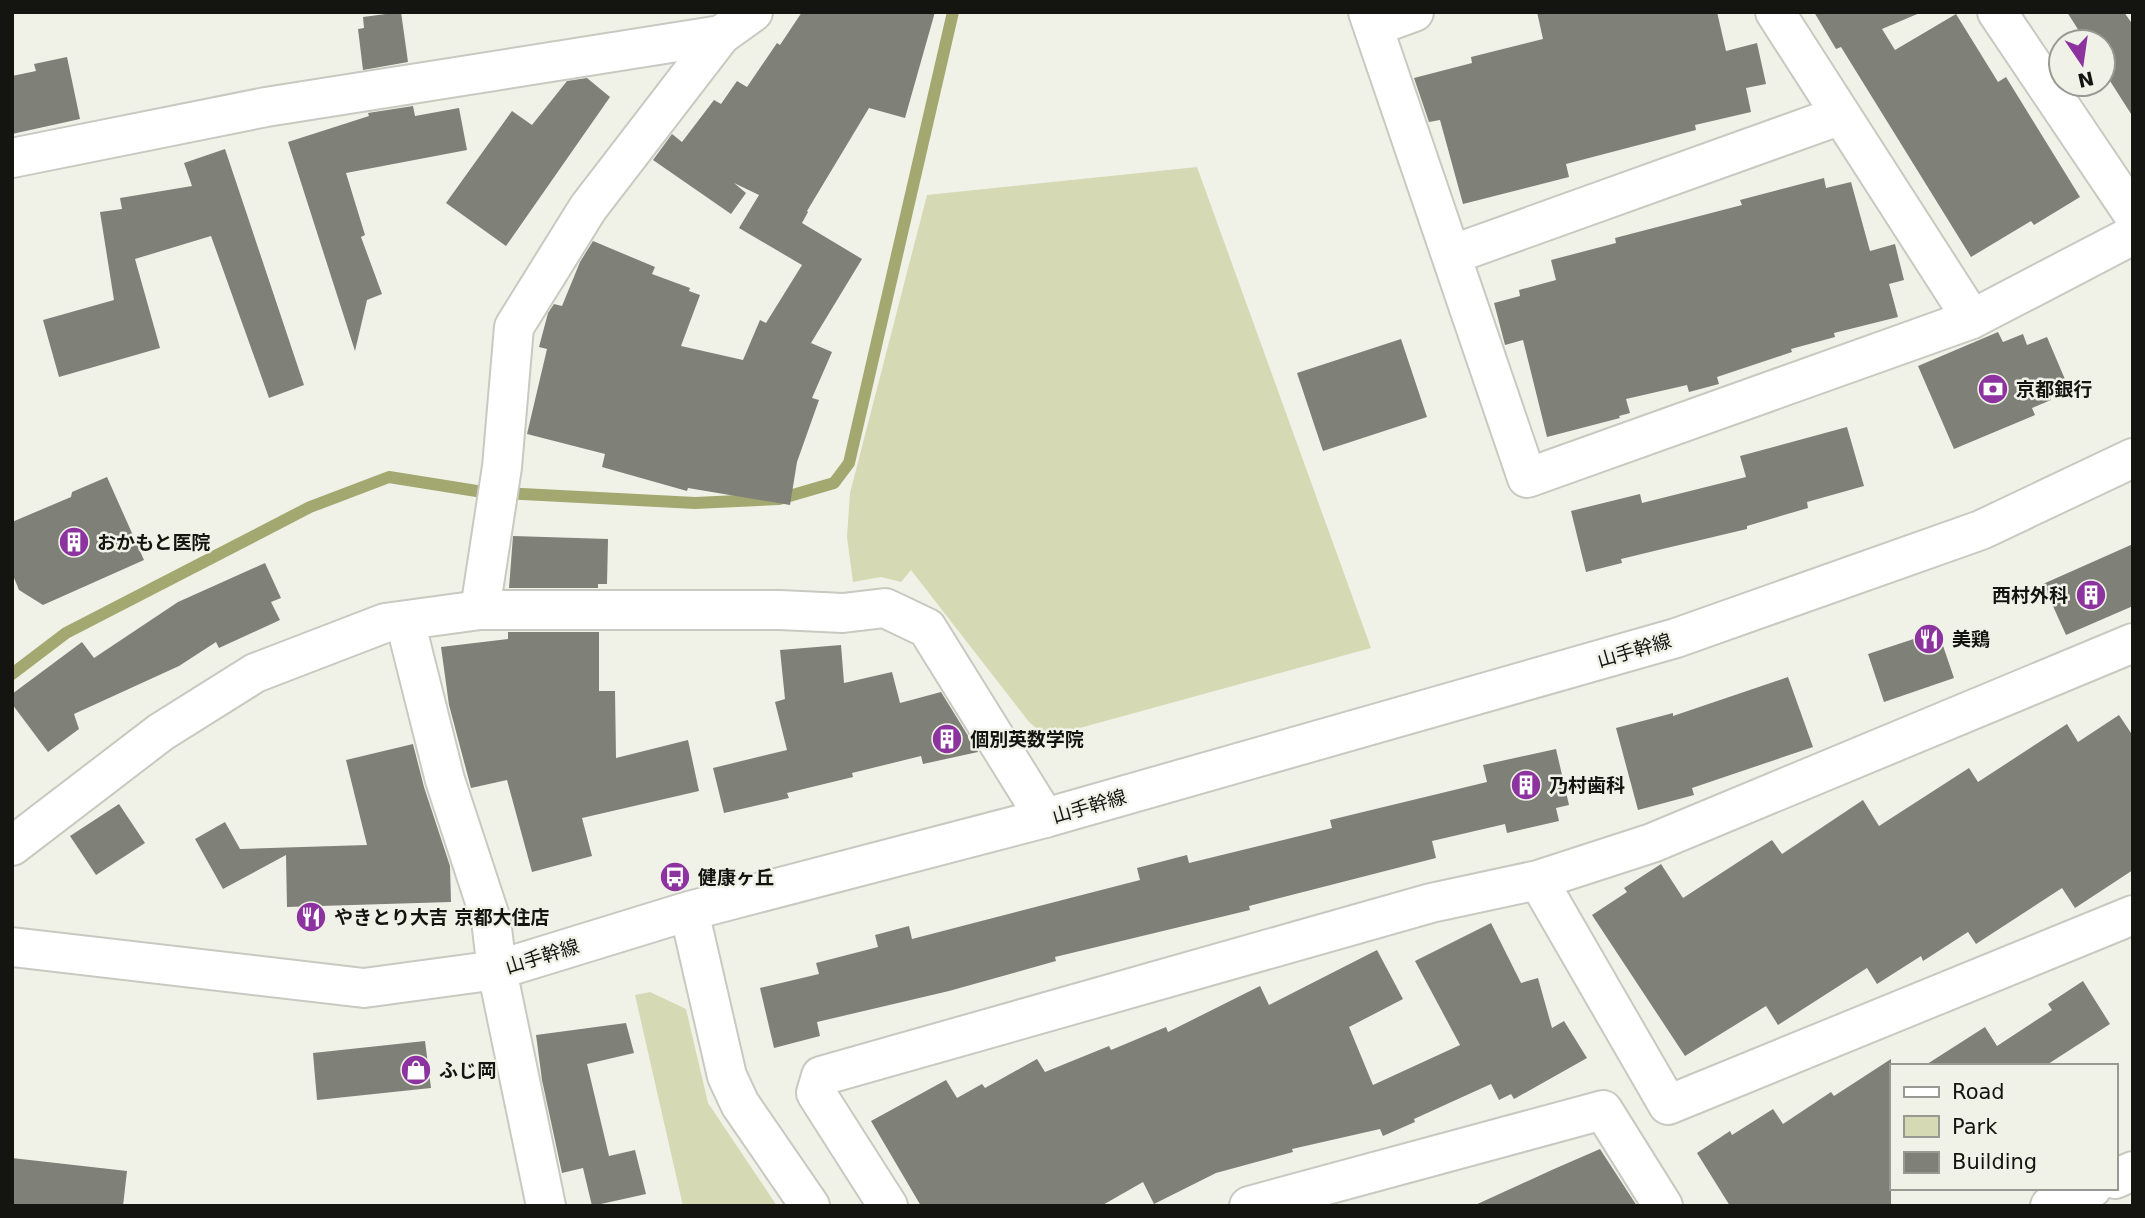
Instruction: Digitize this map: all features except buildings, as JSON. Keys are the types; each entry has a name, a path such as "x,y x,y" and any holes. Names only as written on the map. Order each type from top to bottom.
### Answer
{"street":[{"path":"480,610 502,467 514,327 588,208 722,35 753,12"},
{"path":"1414,12 1371,20 1527,478 1972,318 2133,235"},
{"path":"1775,12 1972,318"},
{"path":"1997,12 2133,214"},
{"path":"12,158 266,107 722,35"},
{"path":"1451,255 1841,115"},
{"name":"山手幹線","path":"12,947 364,988 497,970 689,911 1045,818 1676,638 1981,530 2133,458"},
{"path":"12,846 161,732 255,673 385,623 480,610 843,612 885,608 927,628 1045,818"},
{"path":"405,621 445,780 491,920 497,970 546,1206"},
{"path":"888,1206 816,1093 821,1076 1431,903 1538,880 1652,843 2133,643"},
{"path":"1538,880 1668,1105 2133,915"},
{"path":"689,911 727,1076 740,1104 810,1206"},
{"path":"1249,1206 1603,1110 1663,1206"},
{"path":"2117,1178 2133,1171"},
{"path":"2050,1206 2087,1190"}],"green space":[{"path":"1197,167 1371,648 1047,737 1029,722 911,570 901,582 881,577 853,582 847,537 850,493 927,195"},
{"path":"650,992 686,1009 708,1103 777,1206 683,1206 635,995"}],"waterway":[{"path":"12,674 66,633 310,507 389,477 483,492 695,503 779,499 834,483 849,463 953,12"}],"place":[{"name":"京都銀行","path":"1993,389"},
{"name":"おかもと医院","path":"74,542"},
{"name":"西村外科","path":"2091,595"},
{"name":"美鶏","path":"1929,639"},
{"name":"個別英数学院","path":"947,739"},
{"name":"乃村歯科","path":"1526,785"},
{"name":"健康ヶ丘","path":"675,877"},
{"name":"やきとり大吉 京都大住店","path":"311,917"},
{"name":"ふじ岡","path":"416,1070"}]}
